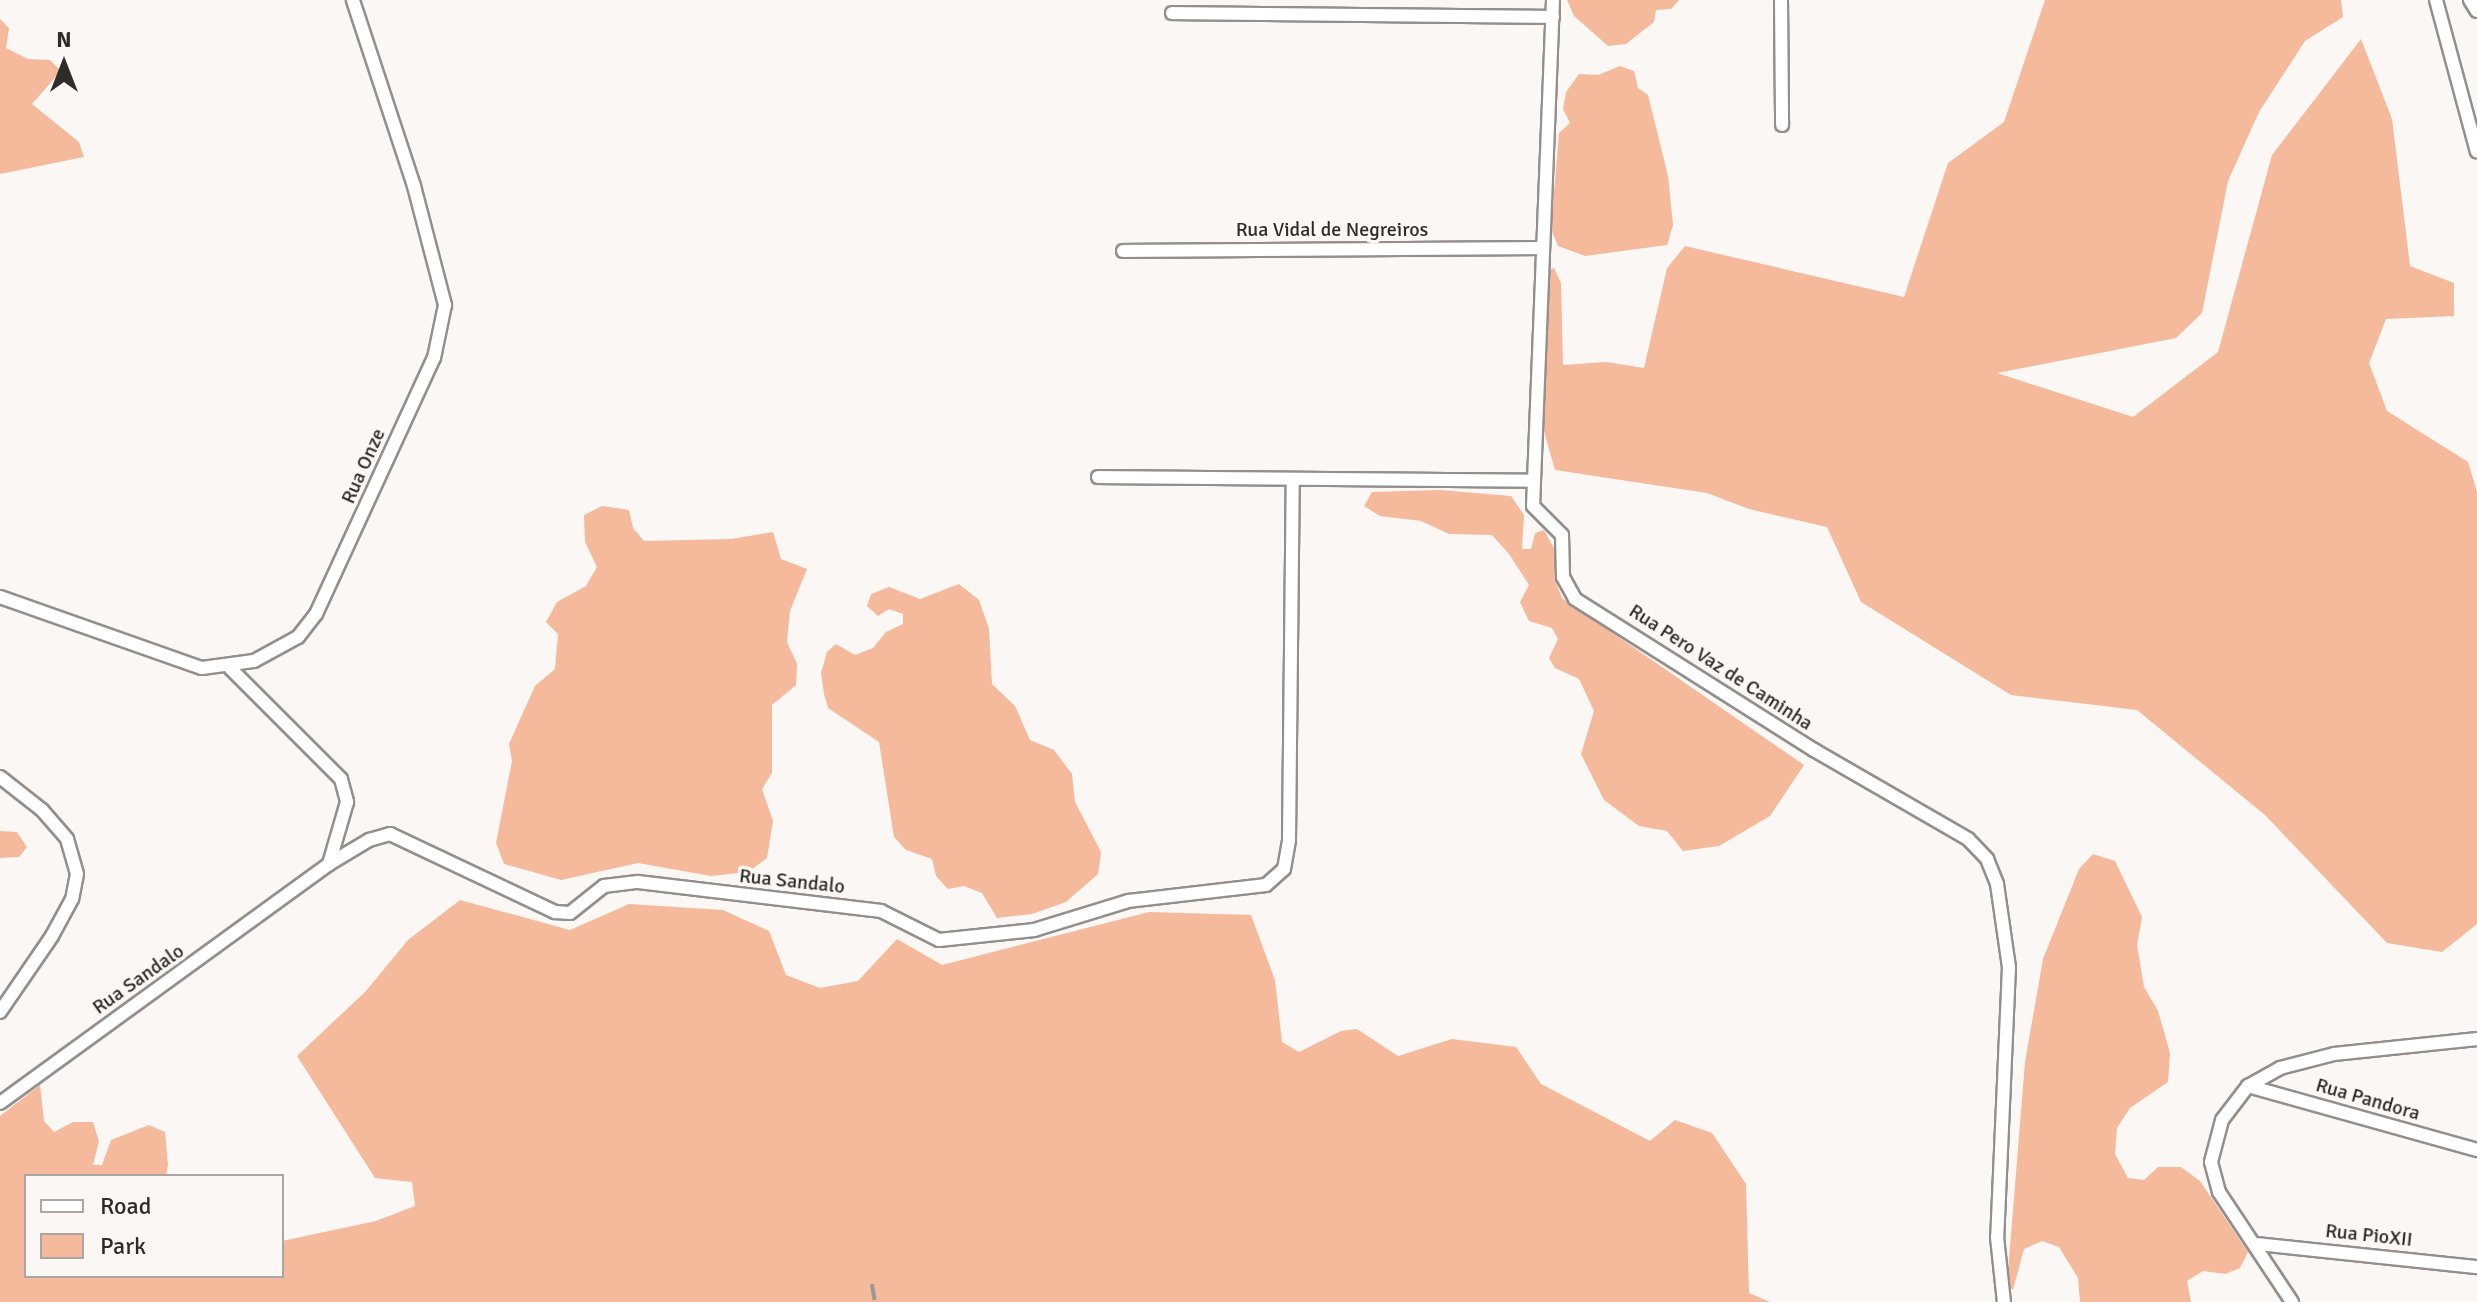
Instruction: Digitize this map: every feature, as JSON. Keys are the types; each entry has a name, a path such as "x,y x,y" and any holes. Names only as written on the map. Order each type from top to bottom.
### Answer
{"street":[{"name":"Rua Onze","path":"230,668 298,637 316,614 442,332 441,278 353,0"},
{"name":"Rua Pero Vaz de Caminha","path":"1553,0 1531,481 1537,514 1562,535 1563,577 1575,599 1814,750 1968,839 1987,859 1997,884 2009,967 1997,1237 2004,1302"},
{"path":"1781,0 1782,125"},
{"path":"2436,0 2477,152"},
{"path":"2470,0 2477,11"},
{"path":"1172,13 1553,17"},
{"name":"Rua Vidal de Negreiros","path":"1123,251 1540,248"},
{"path":"1098,477 1531,481"},
{"name":"Rua Sandalo","path":"0,1103 329,864 369,840 390,834 555,912 570,913 604,886 638,882 881,911 939,940 1034,930 1128,901 1266,885 1284,869 1289,840 1293,480"},
{"path":"0,597 179,663 230,668 341,779 347,802 329,864"},
{"path":"0,777 42,810 67,839 76,858 77,874 72,899 52,936 0,1012"},
{"path":"2292,1302 2257,1244 2219,1192 2211,1162 2222,1120 2248,1086 2280,1068 2334,1054 2477,1039"},
{"name":"Rua Pandora","path":"2248,1086 2477,1150"},
{"name":"Rua PioXII","path":"2257,1244 2477,1267"}],"green space":[{"path":"1567,0 1679,0 1671,9 1656,10 1654,22 1626,44 1608,46 1574,16"},
{"path":"2045,0 2341,0 2343,17 2305,41 2259,112 2228,181 2202,313 2176,338 1997,373 2133,417 2218,352 2272,155 2361,39 2392,119 2410,266 2454,283 2454,316 2386,319 2369,363 2387,411 2468,462 2477,492 2477,924 2442,952 2387,943 2265,815 2137,710 2011,695 1861,602 1827,527 1749,509 1707,493 1555,470 1543,428 1547,271 1554,268 1561,283 1563,365 1606,362 1644,368 1667,268 1685,246 1904,297 1948,163 2004,122"},
{"path":"0,19 9,28 6,48 28,59 50,60 61,71 32,104 79,142 84,157 0,174"},
{"path":"1620,66 1634,71 1638,88 1648,95 1668,176 1673,225 1667,245 1585,256 1558,246 1551,229 1559,133 1570,123 1563,109 1566,92 1579,74 1598,75"},
{"path":"1440,490 1511,496 1524,515 1522,549 1531,549 1535,533 1544,530 1555,550 1555,580 1562,598 1804,765 1770,816 1719,846 1683,851 1667,831 1639,826 1604,800 1581,754 1594,711 1579,679 1555,668 1549,658 1558,639 1552,628 1529,621 1520,602 1529,585 1509,554 1492,535 1449,534 1421,521 1380,516 1364,506 1372,492"},
{"path":"602,506 629,510 633,528 644,541 731,539 773,532 781,559 807,569 790,611 787,642 797,664 796,685 772,705 772,773 762,789 773,821 767,858 748,872 711,876 638,863 561,880 504,864 496,843 512,761 509,744 535,686 555,669 558,634 546,622 557,602 586,586 597,567 585,542 584,515"},
{"path":"959,584 979,600 989,629 992,684 1015,706 1030,740 1054,750 1072,774 1075,802 1101,852 1098,874 1066,902 1032,914 997,918 982,893 964,886 948,889 936,876 932,859 906,850 894,837 879,742 828,708 824,694 821,673 827,652 836,644 855,655 873,648 886,632 903,624 903,614 889,609 878,616 867,606 871,594 889,587 920,599"},
{"path":"0,831 17,832 27,847 19,857 0,858"},
{"path":"2093,854 2115,861 2142,917 2137,945 2144,987 2158,1011 2170,1053 2168,1082 2130,1108 2117,1128 2115,1154 2128,1178 2144,1180 2158,1167 2181,1167 2200,1181 2248,1252 2240,1268 2225,1274 2203,1271 2187,1281 2191,1302 2080,1302 2078,1278 2059,1247 2042,1241 2024,1249 2013,1290 2007,1284 2025,1062 2043,959 2079,869"},
{"path":"460,900 570,930 629,904 723,910 769,931 786,975 820,988 858,981 897,939 942,965 1149,912 1251,915 1275,980 1282,1042 1299,1052 1341,1031 1357,1029 1398,1056 1452,1039 1516,1047 1541,1084 1650,1141 1675,1120 1712,1133 1746,1184 1749,1293 1770,1302 0,1302 0,1116 40,1085 44,1121 54,1132 73,1122 93,1122 99,1141 93,1165 102,1165 111,1140 149,1125 165,1132 168,1165 166,1174 24,1174 24,1278 284,1278 284,1241 376,1221 415,1206 412,1182 375,1178 297,1056 366,991 408,940"}],"railway":[{"path":"872,1284 875,1302"}]}
